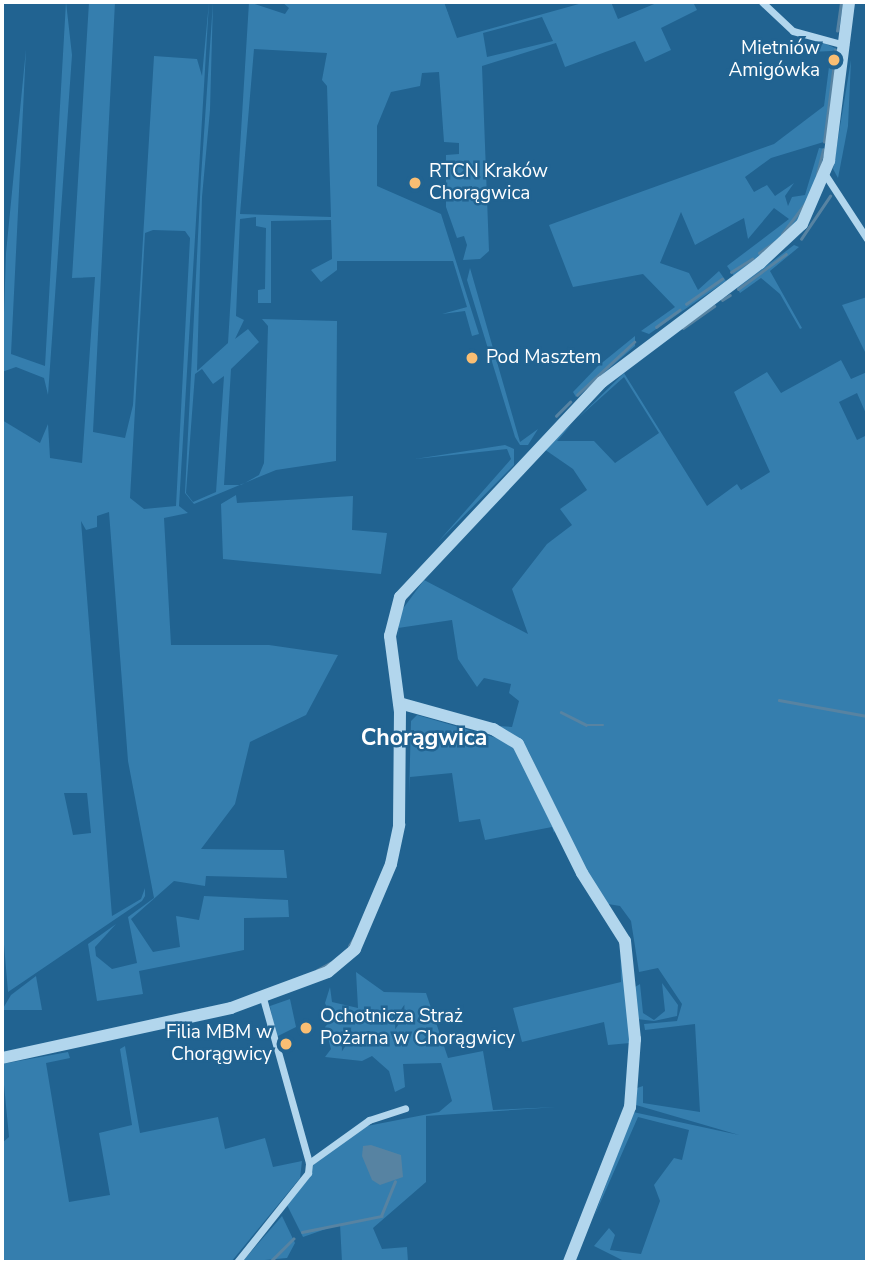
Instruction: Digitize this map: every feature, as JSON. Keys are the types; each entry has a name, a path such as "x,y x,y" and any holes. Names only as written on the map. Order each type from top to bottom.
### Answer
{"street":[{"path":"762,2 793,31 845,45"},
{"path":"2,1058 168,1025 263,998 328,972 363,937 399,825 400,703 391,623 421,568 626,360 785,242 808,214 825,176 849,2"},
{"path":"825,176 867,239"},
{"path":"400,703 494,729 518,744 582,873 625,941 635,1039 630,1107 569,1262"},
{"path":"237,1262 308,1173 309,1163 263,998"},
{"path":"309,1163 369,1120 405,1108"}],"shaded area":[{"path":"66,2 72,55 48,395 44,378 16,367 2,372 6,253 26,49 11,354 45,366"},
{"path":"89,2 115,2 93,432 125,438 133,405 154,56 197,59 202,76 209,2 179,506 188,513 164,518 171,645 269,645 338,655 306,715 250,742 235,804 201,849 284,850 287,878 206,876 205,886 174,881 131,919 153,952 180,947 176,916 199,920 204,896 288,900 289,917 244,918 244,950 139,971 143,994 97,1001 88,944 116,924 95,947 96,956 112,969 137,963 128,917 154,898 128,761 109,512 97,516 97,527 86,530 81,521 112,916 141,899 145,888 145,896 142,901 8,992 2,921 2,420 40,443 48,424 50,458 82,463 95,277 72,278","holes":["153,230 185,231 190,238 176,506 144,509 130,498 145,233","64,793 87,793 91,833 73,835"]},
{"path":"213,2 210,110 202,197 197,371 228,343 249,2 285,14 289,8 282,2 444,2 457,38 586,2 611,2 618,19 659,2 693,2 697,10 661,28 671,50 645,62 635,41 565,67 556,43 482,66 489,251 480,259 463,260 467,245 464,236 457,238 446,207 446,155 459,154 459,143 444,142 439,72 422,73 420,86 391,92 377,126 377,186 441,214 479,334 472,336 465,311 442,314 467,307 453,261 337,261 337,270 321,282 311,270 332,259 331,220 271,221 271,303 258,303 258,290 265,289 266,228 256,226 256,217 240,219 236,316 244,320 235,339 248,329 259,342 231,369 224,485 240,485 194,504 185,493","holes":["542,17 553,41 487,57 483,33","254,49 327,53 322,80 327,86 331,217 240,214","202,369 213,384 224,376 216,492 193,502 186,493 195,374"]},
{"path":"824,43 839,50 833,57 837,63 827,141 771,158 745,177 754,192 767,185 775,196 794,183 785,196 788,206 792,197 805,195 819,148 826,149 804,213 782,239 734,276 727,266 789,219 774,208 748,239 744,218 695,245 681,212 660,263 689,273 698,290 719,271 726,281 649,334 641,331 675,307 643,274 573,287 549,225 774,144 824,106 831,51 811,52"},
{"path":"851,60 848,126 838,178 833,169"},
{"path":"794,245 799,247 770,271 802,328 800,329 780,294 761,278 740,293 737,288"},
{"path":"470,268 520,442 538,429 528,445 520,445 515,437 467,280"},
{"path":"867,297 867,356 842,305"},
{"path":"262,319 337,321 336,461 276,470 244,483 259,475 264,463 268,326"},
{"path":"635,336 635,346 576,397 573,392 598,366"},
{"path":"841,360 851,379 867,372 867,416 857,393 839,402 857,440 867,435 867,1262 626,1262 594,1246 609,1228 615,1235 610,1250 641,1254 660,1201 654,1185 674,1158 682,1160 689,1130 638,1117 594,1217 633,1112 739,1135 636,1105 637,1088 643,1086 643,1103 700,1112 695,1024 645,1030 644,1024 677,1021 682,1004 658,968 639,972 631,921 620,906 608,904 580,862 528,750 498,726 512,727 519,701 509,693 511,684 484,678 477,687 458,659 452,620 398,628 399,614 424,580 528,634 512,589 547,544 572,525 560,509 587,490 573,469 544,449 571,425 557,441 594,441 615,463 659,433 624,377 577,419 624,373 707,506 737,484 741,490 770,472 734,392 767,372 781,393"},
{"path":"505,445 514,449 514,465 438,542 511,459 507,449 415,459"},
{"path":"236,495 237,503 353,496 352,530 387,533 381,574 223,559 221,504"},
{"path":"417,715 511,742 555,830 554,833 552,827 485,840 480,819 459,822 452,773 410,777 409,797 411,721"},
{"path":"620,937 630,1043 608,1045 604,1022 522,1042 513,1008 621,982"},
{"path":"356,972 384,992 426,993 448,1058 483,1051 493,1110 557,1107 426,1116 426,1182 373,1228 382,1249 407,1247 408,1262 342,1262 340,1224 303,1237 287,1205 314,1164 367,1126 439,1112 452,1101 441,1063 403,1064 405,1087 395,1092 389,1071 372,1056 362,1061 325,1057 331,1049 325,1027 332,1019 325,1003 330,987 332,1002 358,1008"},
{"path":"36,976 42,1010 2,1010 11,995"},
{"path":"662,983 678,1005 677,1016 654,1021 637,1019 635,987 640,984 643,1013 654,1020 665,1011"},
{"path":"290,999 296,1027 276,1037 270,1006"},
{"path":"125,1046 140,1133 218,1117 225,1149 265,1138 273,1167 302,1161 300,1178 231,1262 2,1262 2,1143 9,1137 2,1064 68,1052 70,1058 46,1063 69,1202 110,1195 99,1133 132,1125 120,1049"},
{"path":"371,1145 401,1155 403,1177 380,1185 372,1180 362,1156 363,1146"},
{"path":"282,1216 295,1243 287,1258 242,1262"}],"waterway":[{"path":"837,31 841,2"},
{"path":"834,57 835,50"},
{"path":"824,142 834,63"},
{"path":"817,174 823,150"},
{"path":"801,239 830,196"},
{"path":"782,234 805,203"},
{"path":"759,253 775,242"},
{"path":"738,289 786,254"},
{"path":"731,272 752,259"},
{"path":"686,304 722,279"},
{"path":"722,300 730,295"},
{"path":"683,328 714,306"},
{"path":"656,327 679,310"},
{"path":"577,395 634,342"},
{"path":"556,416 570,402"},
{"path":"779,700 867,716"},
{"path":"561,712 586,725 603,725"},
{"path":"349,946 354,938"},
{"path":"317,970 330,963"},
{"path":"302,1232 381,1216 395,1182"},
{"path":"270,1262 293,1239"}],"place":[{"name":"Mietniów Amigówka","path":"834,60"},
{"name":"RTCN Kraków Chorągwica","path":"415,183"},
{"name":"Pod Masztem","path":"472,358"},
{"name":"Ochotnicza Straż Pożarna w Chorągwicy","path":"306,1028"},
{"name":"Filia MBM w Chorągwicy","path":"286,1044"}],"district":[{"name":"Chorągwica","path":"424,738"}]}
